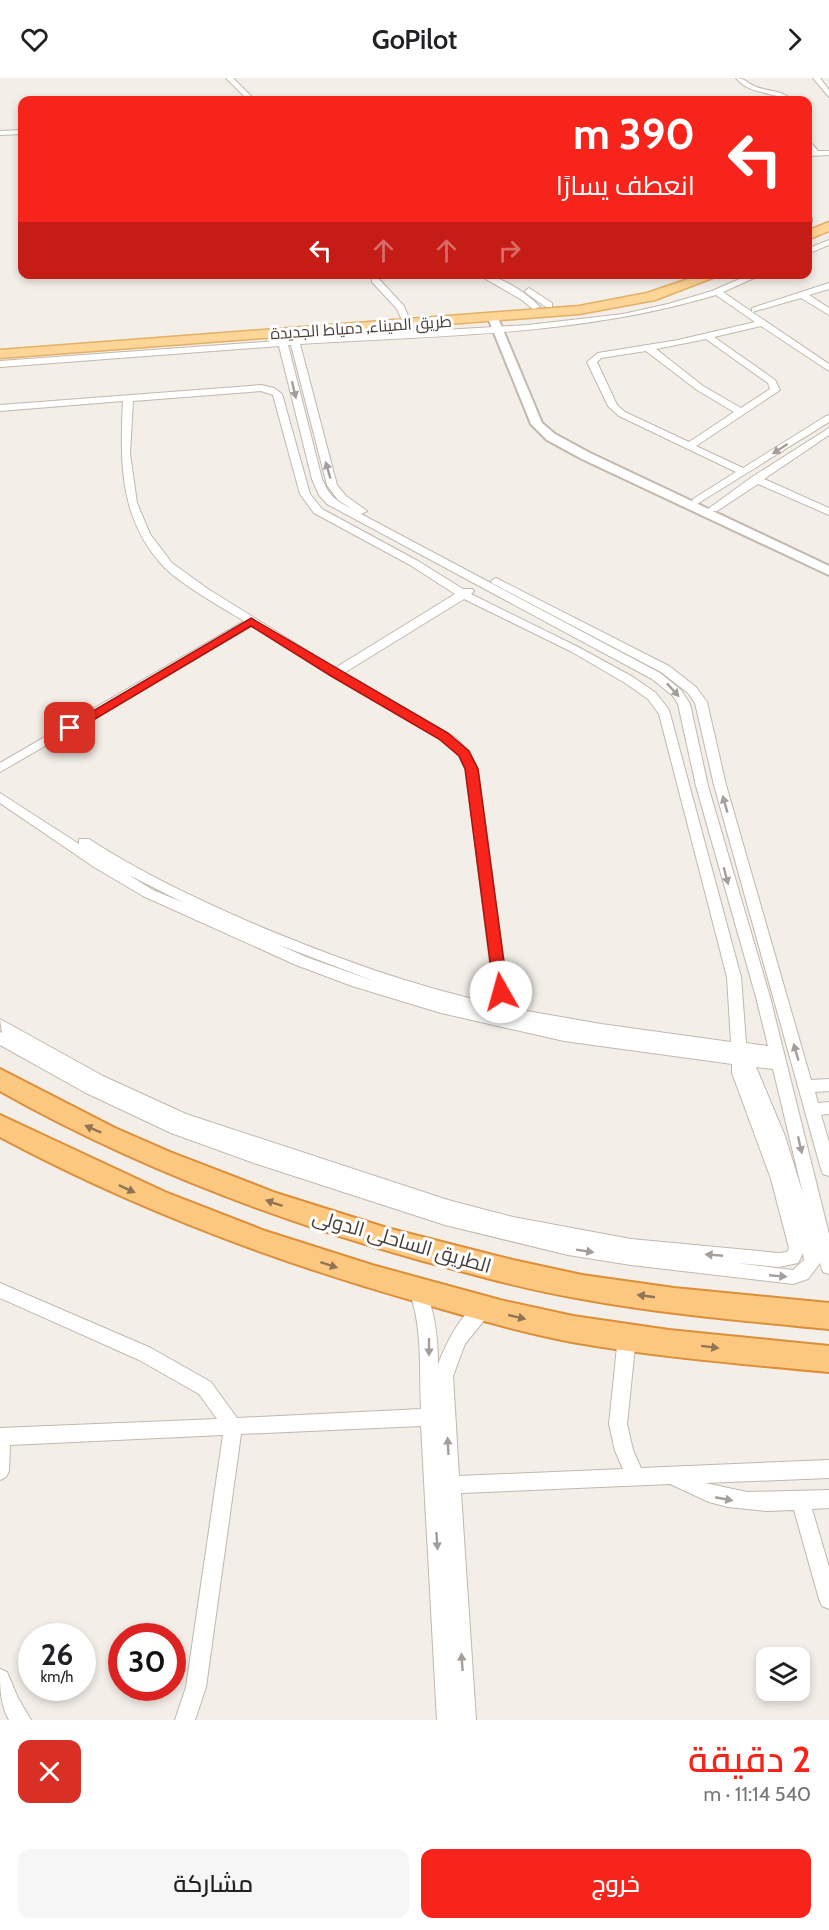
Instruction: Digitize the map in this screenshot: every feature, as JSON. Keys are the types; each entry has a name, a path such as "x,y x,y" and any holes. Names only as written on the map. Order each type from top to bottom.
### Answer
{"highway":[{"name":"الطريق الساحلى الدولى","path":"0,1079 87,1126 174,1165 267,1201 368,1234 580,1287 686,1302 829,1316"},
{"path":"0,1125 63,1159 164,1205 251,1240 356,1274 484,1308 572,1328 627,1337 829,1359"}],"main road":[{"path":"812,218 829,212"},
{"path":"812,234 829,226"},
{"name":"طريق الميناء, دمياط الجديدة","path":"0,354 404,316 543,306 643,289 675,279"},
{"name":"طريق الميناء, دمياط الجديدة","path":"198,335 288,338 501,323 615,304 681,288 704,279"},
{"name":"طريق الميناء, دمياط الجديدة","path":"0,346 181,337"}],"street":[{"path":"229,78 248,96"},
{"path":"739,78 750,88 783,96"},
{"path":"816,78 829,95"},
{"path":"0,133 18,132"},
{"path":"812,153 829,153"},
{"path":"812,250 829,242"},
{"path":"491,279 543,306"},
{"path":"508,279 529,291 543,306"},
{"path":"748,279 720,291 667,307 616,317 501,323 534,417 543,430 560,443 650,483 829,571"},
{"path":"375,280 401,308 404,316"},
{"path":"756,310 829,286"},
{"path":"720,291 756,310 829,359"},
{"path":"720,291 829,368"},
{"path":"801,295 829,312"},
{"path":"743,472 630,420 617,411 592,362 598,356 648,348 763,323"},
{"path":"688,447 774,393 774,384 707,336"},
{"path":"0,364 288,338"},
{"path":"288,338 302,422 324,495 341,509 656,676 681,699 688,715 695,757 768,1017 829,1268"},
{"path":"288,338 330,477 336,492 342,498 665,669 692,690 700,702 705,715 717,776 829,1169"},
{"path":"648,348 700,388 742,412"},
{"path":"0,408 256,388 271,390 277,394 305,494 313,506 325,516 414,563 459,592 576,650 643,688 659,704 667,723 734,977 740,1054 739,1072 779,1179 796,1243 796,1254 792,1258 779,1260 631,1246 528,1227 448,1207 182,1119 98,1080 0,1025"},
{"path":"128,398 126,473 132,503 141,526 155,549 174,570 335,673 452,741 468,761 507,1018"},
{"path":"698,501 829,418"},
{"path":"713,509 829,431"},
{"path":"756,479 829,512"},
{"path":"650,483 698,501 829,563"},
{"path":"817,506 829,498"},
{"path":"335,673 477,581"},
{"path":"0,768 251,621"},
{"path":"0,786 128,871 188,901 305,951 366,974 507,1018"},
{"path":"0,797 131,884 269,947 384,991 507,1018 591,1040 778,1059"},
{"path":"768,1017 786,1015"},
{"path":"0,1038 91,1089 176,1129 257,1158 445,1218 523,1239 631,1258 793,1277 808,1268 812,1262 811,1244 791,1177 750,1071 740,1054"},
{"path":"806,1086 829,1085"},
{"path":"795,1123 829,1108"},
{"path":"792,1258 808,1268"},
{"path":"0,1290 145,1354 205,1388 233,1426 196,1687 186,1720"},
{"path":"417,1290 424,1306 429,1335 430,1417 447,1720"},
{"path":"466,1720 450,1485 446,1369 458,1338 484,1308"},
{"path":"627,1337 618,1424 624,1451 636,1477"},
{"path":"0,1471 1,1437 430,1417"},
{"path":"450,1485 829,1469"},
{"path":"671,1475 698,1491 729,1500 829,1499"},
{"path":"800,1500 829,1599"},
{"path":"0,1679 11,1705 21,1720"}],"route":[{"path":"70,728 251,621 444,736 459,747 471,769 501,992"}]}
